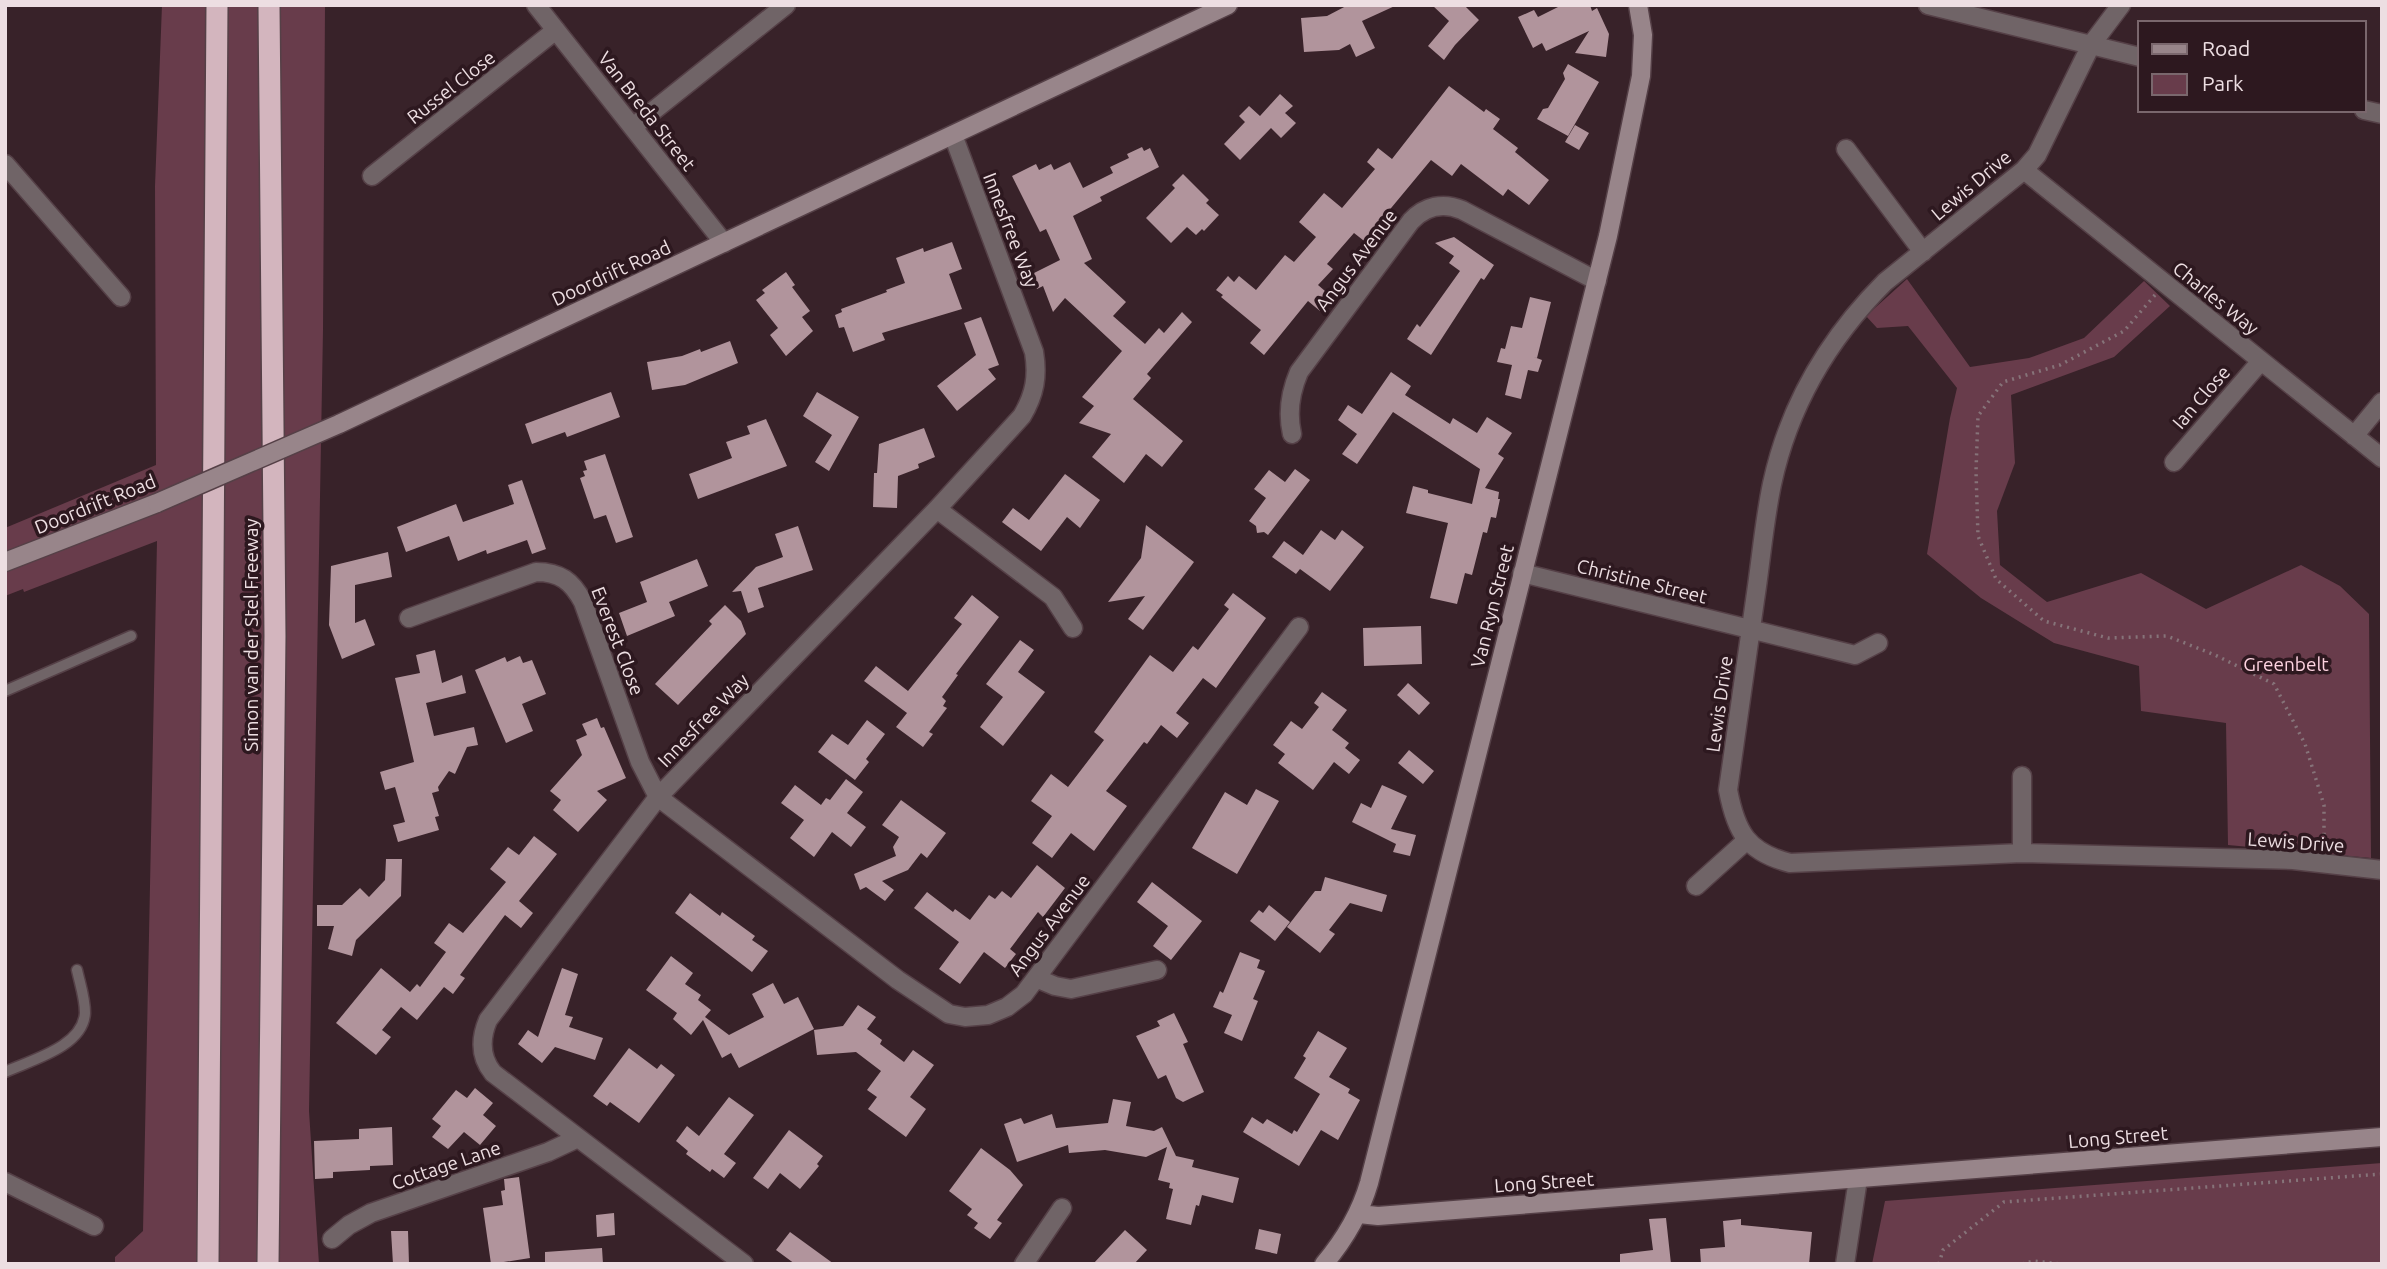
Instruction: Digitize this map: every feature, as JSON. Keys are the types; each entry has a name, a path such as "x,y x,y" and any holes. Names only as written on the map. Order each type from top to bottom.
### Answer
{"highway":[{"name":"Simon van der Stel Freeway","path":"208,1264 217,5"},
{"name":"Simon van der Stel Freeway","path":"268,1264 275,650 269,5"},
{"path":"197,1264 202,1173 208,1134"},
{"path":"269,1138 274,1264"}],"street":[{"name":"Van Breda Street","path":"536,5 724,243"},
{"path":"633,127 786,5"},
{"name":"Doordrift Road","path":"5,562 157,503 339,424 1228,5"},
{"name":"Van Ryn Street","path":"1324,1264 1342,1242 1359,1214 1369,1182 1597,281 1641,76 1643,35 1638,5"},
{"path":"1928,5 2138,57"},
{"name":"Lewis Drive","path":"2121,5 2091,45 2043,144 2024,170 1885,282 1849,321 1818,365 1794,412 1772,486 1728,790 1732,812 1740,831 1754,848 1772,858 1790,863 2022,853 2323,862 2382,870"},
{"name":"Russel Close","path":"372,176 556,30"},
{"name":"Innesfree Way","path":"744,1264 493,1073 485,1060 483,1035 488,1020 658,797 937,509 1023,416 1031,401 1037,370 1028,333 953,135"},
{"path":"1846,149 1923,252"},
{"path":"5,164 121,297"},
{"name":"Charles Way","path":"2024,170 2382,458"},
{"name":"Angus Avenue","path":"1292,434 1289,422 1290,397 1299,373 1411,221 1422,211 1446,205 1462,210 1597,281"},
{"name":"Ian Close","path":"2174,462 2261,361"},
{"path":"2354,436 2382,402"},
{"path":"937,509 1053,597 1073,628"},
{"name":"Everest Close","path":"409,618 536,572 551,572 566,578 583,602 640,762 658,797"},
{"name":"Christine Street","path":"1522,572 1855,655 1878,643"},
{"name":"Angus Avenue","path":"658,797 898,980 949,1014 965,1017 988,1015 1007,1007 1024,994 1299,627"},
{"path":"2022,776 2022,853"},
{"path":"1696,886 1747,840"},
{"path":"1036,978 1071,989 1157,970"},
{"name":"Long Street","path":"1359,1214 1377,1216 2382,1137"},
{"name":"Cottage Lane","path":"332,1239 349,1225 371,1213 548,1153 578,1138"},
{"path":"1845,1264 1858,1179"},
{"path":"5,1182 94,1226"},
{"path":"1024,1264 1062,1208"}],"lane":[{"path":"5,691 131,636"},
{"path":"5,1072 63,1045 74,1036 85,1015 84,996 77,970"}],"path":[{"path":"2164,282 2124,331 2060,365 2003,382 1978,416 1978,536 1996,579 2044,621 2108,638 2167,636 2215,655 2274,684 2305,744 2324,805 2323,862"},
{"path":"1938,1264 1943,1250 2004,1202 2382,1174"},
{"path":"2022,1264 2034,1261 2060,1264"}],"green space":[{"path":"162,5 325,5 323,330 309,1111 319,1264 115,1264 115,1257 143,1231 157,541 24,592 23,589 5,596 5,528 156,465 155,186"},
{"name":"Greenbelt","path":"1907,279 1970,367 2029,358 2084,338 2144,281 2170,306 2114,357 2011,395 2015,463 1997,511 2000,565 2047,602 2141,573 2206,609 2301,565 2340,586 2369,614 2371,858 2228,845 2226,723 2141,711 2139,666 2054,643 1981,598 1927,554 1957,388 1908,326 1877,328 1866,316"},
{"path":"2382,1163 2382,1264 1872,1264 1885,1201"}],"building":[{"path":"1348,5 1397,5 1362,21 1375,48 1356,57 1350,44 1339,50 1304,52 1301,18 1327,16"},
{"path":"1432,5 1464,5 1479,20 1444,60 1428,46 1449,21"},
{"path":"1562,5 1590,5 1592,11 1597,8 1609,34 1606,57 1575,53 1589,31 1546,51 1542,43 1533,48 1518,17 1534,10 1538,17"},
{"path":"1568,64 1599,82 1568,136 1537,119 1543,109 1548,108 1565,79 1563,73"},
{"path":"1449,86 1484,112 1486,109 1500,119 1493,129 1518,148 1515,152 1549,180 1529,205 1508,189 1503,196 1461,164 1452,176 1431,160 1377,225 1381,228 1368,244 1354,233 1327,264 1333,269 1318,285 1332,297 1320,311 1308,301 1264,355 1250,343 1261,330 1216,290 1228,276 1234,282 1239,276 1256,290 1285,255 1294,262 1316,237 1299,222 1324,193 1342,208 1375,169 1367,162 1378,148 1392,159"},
{"path":"1280,94 1293,106 1285,113 1296,123 1281,138 1271,128 1240,160 1224,144 1245,122 1239,116 1249,106 1260,116"},
{"path":"1575,125 1589,133 1579,150 1565,142"},
{"path":"1142,147 1144,151 1150,148 1159,167 1100,197 1102,201 1073,216 1092,259 1084,263 1126,302 1113,316 1145,344 1159,328 1164,333 1182,312 1192,322 1147,374 1151,378 1133,399 1183,441 1162,467 1146,454 1124,483 1092,457 1111,434 1079,423 1094,406 1082,397 1122,351 1065,298 1053,312 1043,286 1037,289 1030,275 1060,260 1046,229 1040,232 1012,176 1036,164 1039,170 1051,164 1054,170 1070,162 1083,188 1113,173 1110,167 1129,158 1127,154"},
{"path":"1183,174 1209,200 1206,203 1219,215 1204,231 1202,229 1196,235 1187,227 1171,243 1146,218 1175,188 1172,185"},
{"path":"1454,237 1494,265 1484,280 1481,278 1431,355 1407,339 1417,324 1420,327 1460,271 1449,263 1454,256 1435,243"},
{"path":"952,242 962,269 949,274 962,309 882,333 885,340 853,352 844,327 839,328 835,315 842,312 841,309 905,283 896,258 923,248 924,252"},
{"path":"786,272 795,285 792,287 810,311 802,317 813,331 786,356 770,335 778,328 756,300 765,293 762,290"},
{"path":"1530,297 1551,302 1537,358 1534,357 1542,360 1538,372 1528,370 1521,399 1505,395 1512,365 1497,362 1501,348 1505,349 1511,326 1522,328"},
{"path":"981,317 999,365 988,369 996,379 957,411 937,386 976,355 964,323"},
{"path":"730,341 738,363 685,385 652,390 647,362 682,356 700,349 701,352"},
{"path":"1391,372 1411,386 1405,395 1450,424 1453,418 1477,433 1487,417 1512,433 1498,454 1504,458 1485,488 1499,492 1496,518 1491,517 1487,533 1483,532 1472,575 1465,573 1457,604 1430,598 1448,523 1406,513 1413,486 1428,490 1428,493 1472,504 1480,469 1393,412 1357,464 1342,454 1357,434 1338,420 1348,405 1362,414"},
{"path":"611,392 620,417 567,437 565,432 532,444 525,424"},
{"path":"817,392 859,417 829,471 815,462 832,435 803,416"},
{"path":"766,419 787,466 698,499 689,474 732,458 726,442 750,434 747,426"},
{"path":"924,428 935,457 918,464 919,468 898,476 897,508 873,507 874,473 877,473 879,444"},
{"path":"605,454 633,537 616,543 606,515 594,519 580,478 585,476 583,471 587,470 584,461"},
{"path":"1295,469 1310,480 1268,535 1264,532 1257,533 1256,526 1249,521 1266,498 1254,489 1269,470 1285,482"},
{"path":"1065,474 1100,500 1080,528 1067,517 1041,551 1002,522 1013,508 1029,520"},
{"path":"522,480 546,549 532,554 527,540 487,554 486,550 458,561 449,536 406,552 397,527 456,504 463,522 514,504 508,485"},
{"path":"1146,525 1194,562 1143,630 1128,619 1145,596 1108,602 1141,558"},
{"path":"798,526 813,570 758,588 764,607 748,613 741,591 732,592 756,567 783,557 775,534"},
{"path":"1321,530 1335,540 1342,530 1364,547 1330,591 1300,569 1296,574 1272,557 1284,541 1303,555"},
{"path":"388,552 392,577 355,585 355,623 365,619 375,645 342,659 329,625 331,566"},
{"path":"697,559 708,586 669,602 675,616 627,636 619,613 647,602 640,582"},
{"path":"1233,593 1266,618 1216,688 1203,678 1176,713 1189,723 1177,738 1161,725 1147,744 1144,742 1106,791 1127,806 1094,851 1071,833 1052,858 1032,843 1052,816 1031,801 1051,774 1068,787 1104,740 1094,732 1150,655 1173,672 1193,646 1198,650 1229,609 1224,605"},
{"path":"972,595 999,617 942,697 946,701 943,706 947,708 929,732 933,734 923,747 896,727 907,713 864,681 876,666 908,691 962,624 954,618"},
{"path":"725,605 741,621 746,634 678,705 655,684 712,624 709,621"},
{"path":"1421,626 1422,664 1364,666 1363,628"},
{"path":"1020,640 1034,650 1018,672 1045,692 1003,746 980,727 1003,697 986,684"},
{"path":"435,650 442,683 462,675 466,693 426,703 434,736 474,727 478,745 467,747 455,774 449,771 438,787 439,791 432,793 439,816 435,817 439,830 398,842 393,825 405,822 395,787 385,790 380,772 414,762 395,678 420,673 416,655"},
{"path":"520,656 523,663 532,660 546,694 522,704 533,731 506,743 475,670 505,657 507,662"},
{"path":"1408,683 1430,703 1419,715 1397,695"},
{"path":"1322,692 1347,710 1332,730 1349,743 1345,748 1360,760 1349,774 1334,762 1313,790 1278,763 1285,754 1273,745 1291,721 1302,729 1319,707 1314,703"},
{"path":"597,718 601,728 604,727 626,778 597,791 607,800 578,832 553,810 561,800 550,791 582,755 576,740 587,735 582,724"},
{"path":"867,720 885,734 866,759 869,762 855,780 818,752 832,734 848,745"},
{"path":"1409,750 1434,771 1423,784 1398,763"},
{"path":"846,779 863,792 847,813 866,827 851,847 832,832 814,857 790,838 804,820 781,803 795,785 821,805 826,798 830,800"},
{"path":"1382,785 1407,796 1391,829 1416,835 1410,856 1393,852 1396,844 1352,822 1361,803 1371,808"},
{"path":"1256,789 1279,801 1237,874 1192,848 1225,792 1247,805"},
{"path":"901,800 946,833 927,858 921,853 908,870 882,881 894,890 885,901 866,887 860,890 854,874 896,856 893,847 899,837 882,825"},
{"path":"534,836 557,854 519,901 533,913 521,928 505,915 460,975 465,978 453,994 444,987 417,1020 401,1007 382,1030 391,1037 376,1055 336,1023 381,968 410,992 417,984 420,987 446,952 434,943 449,923 463,933 506,882 490,869 508,847 519,855"},
{"path":"386,859 402,859 401,896 356,940 352,956 328,949 334,926 317,926 317,905 342,905 360,888 369,897 385,880"},
{"path":"1037,865 1065,888 1043,917 1038,912 1010,949 1016,954 1005,968 984,952 960,984 939,969 959,942 914,908 927,892 953,912 955,909 970,920 989,895 995,899 1002,891 1011,898"},
{"path":"1325,877 1387,895 1382,912 1350,903 1329,930 1335,934 1320,953 1287,927 1315,891 1321,891"},
{"path":"1152,882 1202,921 1171,960 1153,946 1168,926 1137,902"},
{"path":"690,893 720,916 722,912 755,936 752,940 768,951 752,972 675,913"},
{"path":"1269,905 1290,922 1275,941 1250,921 1259,910 1263,913"},
{"path":"1240,952 1260,960 1257,968 1265,971 1253,999 1258,1001 1242,1041 1224,1033 1232,1015 1213,1007 1220,991 1223,993"},
{"path":"671,956 693,973 685,984 701,995 698,1000 711,1010 705,1017 729,1035 764,1017 752,994 773,983 784,1004 798,997 814,1029 739,1068 731,1053 722,1058 703,1020 691,1035 673,1019 677,1013 646,990"},
{"path":"562,968 578,974 565,1015 573,1017 569,1027 603,1038 595,1060 555,1047 542,1063 518,1044 528,1030 538,1037"},
{"path":"858,1005 876,1017 867,1029 882,1040 880,1044 904,1062 913,1050 934,1065 910,1097 926,1109 906,1137 868,1109 877,1097 867,1090 881,1071 856,1052 817,1055 814,1030 843,1026"},
{"path":"1174,1013 1188,1042 1183,1044 1204,1092 1183,1102 1176,1098 1166,1075 1158,1079 1136,1036 1160,1026 1157,1021"},
{"path":"1318,1031 1347,1048 1329,1077 1350,1089 1348,1093 1360,1100 1338,1140 1321,1130 1299,1166 1243,1132 1252,1117 1263,1124 1267,1119 1292,1134 1294,1130 1297,1132 1320,1094 1294,1078"},
{"path":"629,1048 657,1069 661,1064 675,1075 639,1123 610,1102 607,1106 593,1096"},
{"path":"475,1088 493,1103 483,1115 496,1126 480,1145 464,1132 448,1149 432,1137 441,1126 432,1119 456,1090 467,1098"},
{"path":"729,1097 754,1115 724,1154 736,1163 724,1178 712,1169 710,1172 686,1154 688,1151 676,1141 687,1126 699,1136"},
{"path":"1113,1099 1131,1102 1126,1126 1154,1131 1162,1127 1176,1156 1194,1160 1192,1167 1239,1178 1233,1203 1202,1195 1199,1206 1196,1205 1191,1225 1166,1219 1173,1189 1169,1188 1170,1183 1158,1180 1167,1147 1146,1157 1105,1150 1069,1153 1068,1145 1017,1162 1004,1124 1021,1118 1024,1124 1052,1114 1056,1128 1108,1123"},
{"path":"392,1127 393,1165 370,1166 370,1170 333,1172 333,1178 315,1179 314,1141 359,1139 359,1129"},
{"path":"789,1130 823,1156 817,1164 819,1166 800,1189 780,1173 768,1189 753,1178"},
{"path":"981,1148 1010,1170 1023,1185 997,1220 1002,1223 990,1239 974,1228 978,1223 967,1215 972,1209 949,1191"},
{"path":"519,1177 530,1258 491,1264 483,1208 503,1205 501,1191 505,1190 504,1179"},
{"path":"614,1213 615,1235 597,1237 596,1215"},
{"path":"1666,1218 1671,1264 1620,1264 1620,1254 1653,1250 1649,1219"},
{"path":"1741,1219 1741,1225 1812,1232 1809,1264 1701,1264 1700,1249 1725,1247 1723,1221"},
{"path":"1259,1229 1281,1234 1277,1254 1255,1249"},
{"path":"1125,1230 1147,1250 1134,1264 1093,1264"},
{"path":"391,1231 408,1231 409,1264 393,1264"},
{"path":"790,1232 834,1264 795,1264 776,1250"},
{"path":"602,1248 603,1264 545,1264 545,1252"}]}
